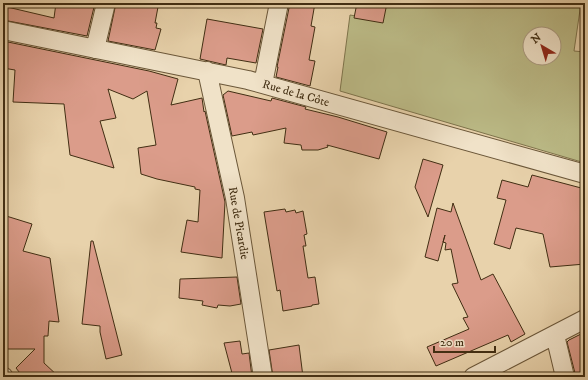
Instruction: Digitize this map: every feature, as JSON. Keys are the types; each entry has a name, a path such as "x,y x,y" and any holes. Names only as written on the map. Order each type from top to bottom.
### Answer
{"street":[{"path":"95,49 106,3"},
{"path":"263,84 279,3"},
{"name":"Rue de la Côte","path":"3,30 248,80 585,174"},
{"name":"Rue de Picardie","path":"207,71 235,198 264,377"},
{"path":"474,377 585,319"},
{"path":"555,335 565,377"}],"shaded area":[{"path":"383,3 581,3 574,51 585,52 585,163 340,91 350,15 380,20"}],"building":[{"path":"56,3 95,3 87,36 3,20 3,6 54,18"},
{"path":"116,3 156,3 155,6 158,7 155,23 157,23 156,28 161,29 155,50 108,41"},
{"path":"290,3 315,3 311,26 315,27 309,60 315,61 310,86 276,77"},
{"path":"357,3 387,3 383,23 354,18"},
{"path":"207,19 263,29 256,63 227,58 226,65 200,59"},
{"path":"3,41 149,71 178,79 171,105 202,98 225,202 222,258 181,252 187,220 198,222 200,190 195,189 195,187 141,174 138,148 156,145 147,91 133,99 108,89 116,118 100,121 114,168 70,155 64,104 13,102 15,70 3,68"},
{"path":"228,91 271,101 272,98 387,132 379,159 327,145 328,147 318,150 302,150 301,145 284,143 286,128 253,135 252,132 232,136 223,95"},
{"path":"423,159 443,165 428,217 415,187"},
{"path":"532,175 585,189 585,264 550,267 543,234 516,228 510,249 494,244 506,200 497,198 502,180 528,187"},
{"path":"453,203 481,280 493,274 525,334 511,342 508,335 436,366 427,347 469,329 463,318 468,317 452,284 458,283 451,249 445,250 446,243 443,242 438,261 425,257 437,208 451,212"},
{"path":"285,209 286,212 295,210 296,213 303,211 307,234 304,235 306,246 303,246 308,278 315,277 319,304 283,311 280,290 277,291 264,212"},
{"path":"3,215 32,224 23,251 50,258 59,322 49,321 48,336 44,336 44,363 59,377 23,377 16,368 35,349 7,349 7,305 3,304"},
{"path":"91,241 93,241 122,355 106,359 100,326 82,324"},
{"path":"237,277 241,304 230,306 218,305 217,308 202,305 203,301 179,298 180,279"},
{"path":"585,332 585,377 576,377 567,342"},
{"path":"240,341 242,354 249,353 252,377 233,377 224,343"},
{"path":"299,345 303,377 273,377 269,350"}]}
